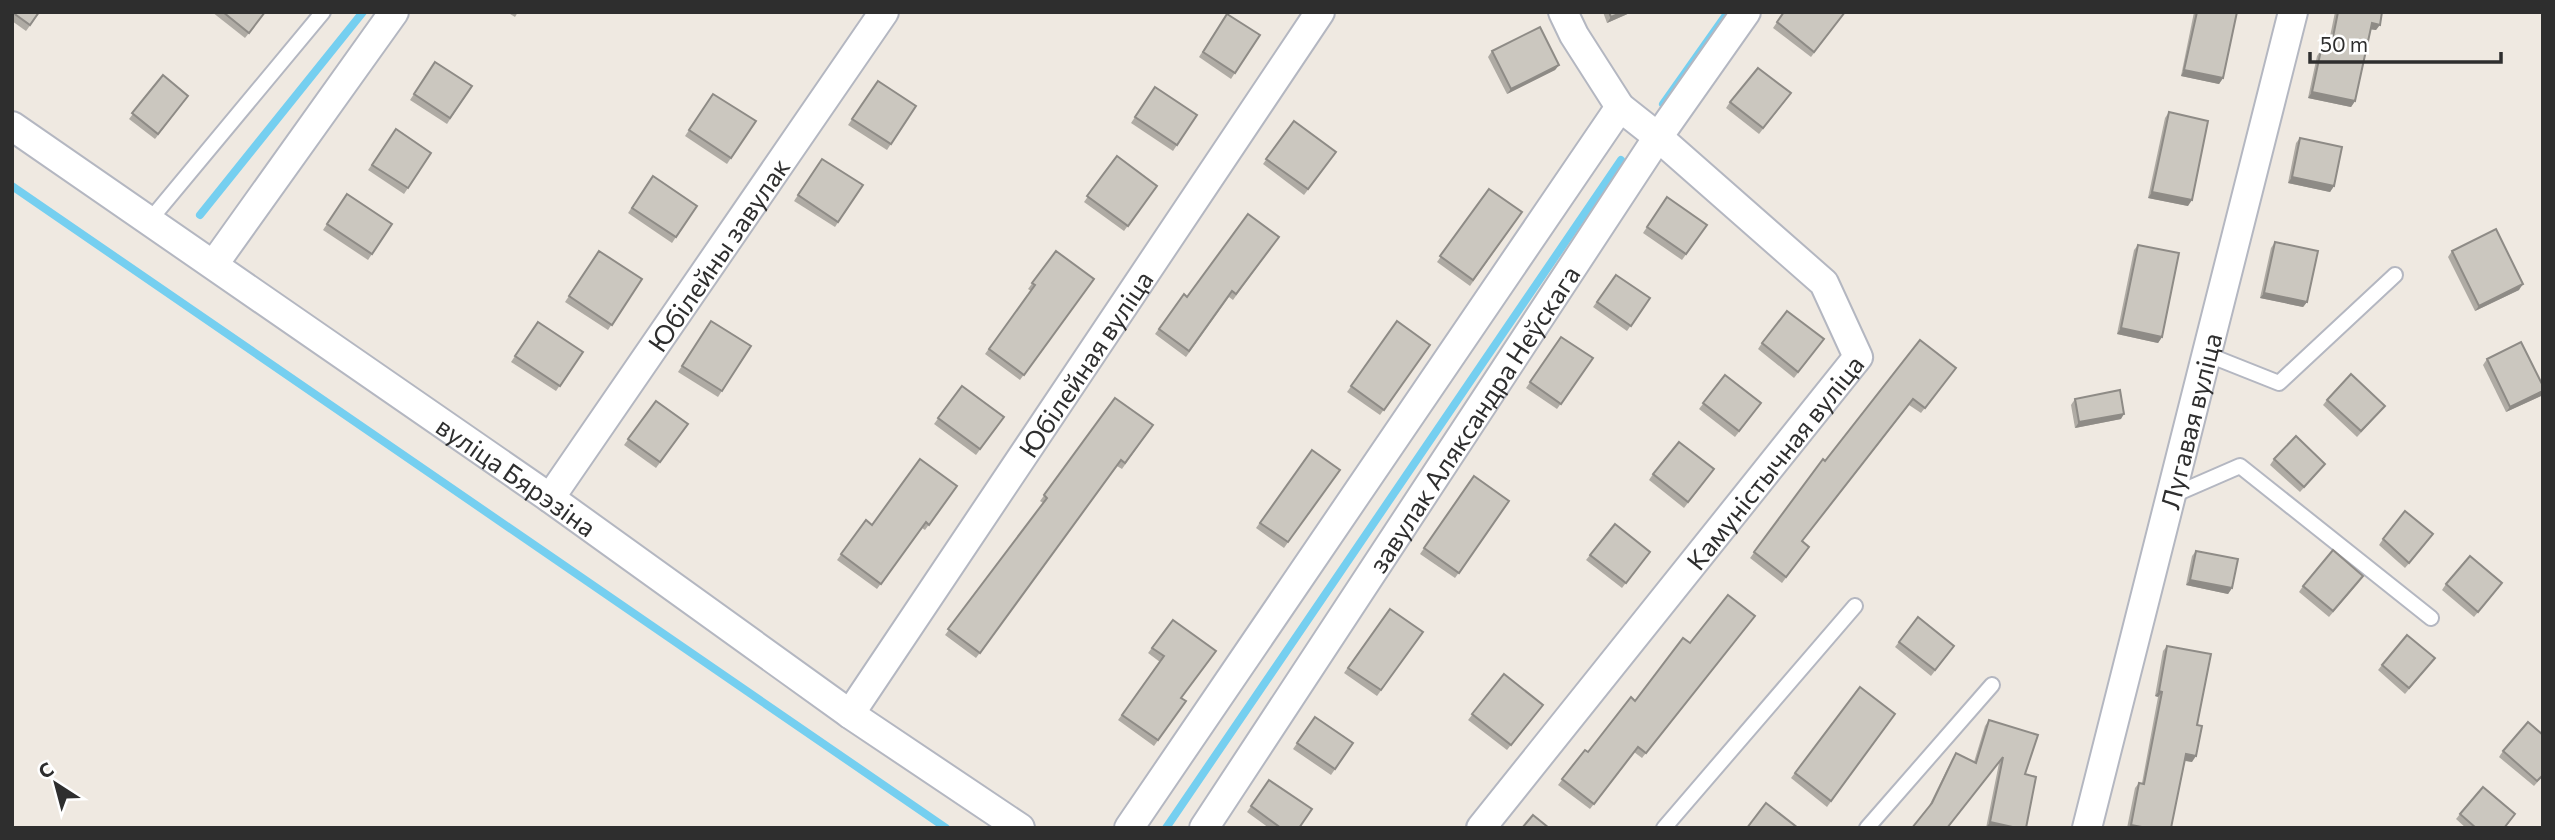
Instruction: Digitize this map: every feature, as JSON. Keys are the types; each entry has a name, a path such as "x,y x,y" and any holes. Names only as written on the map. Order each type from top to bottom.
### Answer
{"street":[{"path":"214,264 394,12"},
{"name":"Юбілейны завулак","path":"550,498 884,12"},
{"name":"Юбілейная вуліца","path":"850,714 1320,12"},
{"name":"Камуністычная вуліца","path":"1481,828 1858,357 1824,282 1620,107 1574,35 1563,12"},
{"name":"завулак Аляксандра Неўскага","path":"1204,828 1658,138 1746,12"},
{"name":"Лугавая вуліца","path":"2087,828 2293,12"},
{"name":"завулак Аляксандра Неўскага","path":"1129,828 1620,107"},
{"name":"вуліца Бярэзіна","path":"12,125 550,498 850,714 1020,828"}],"lane":[{"path":"150,220 323,12"},
{"path":"2206,354 2279,383 2395,275"},
{"path":"2170,497 2239,466 2431,618"},
{"path":"1664,828 1855,606"},
{"path":"1867,828 1992,685"}],"building":[{"path":"12,12 39,12 30,25"},
{"path":"223,12 265,12 249,33"},
{"path":"1609,12 1623,12 1611,17"},
{"path":"1784,12 1845,12 1814,52 1777,22"},
{"path":"2197,12 2237,12 2223,78 2184,70"},
{"path":"2338,12 2382,12 2380,25 2372,23 2355,101 2312,92 2321,50 2330,52"},
{"path":"1227,14 1260,35 1235,73 1203,52"},
{"path":"1540,27 1559,65 1511,89 1492,51"},
{"path":"435,62 472,86 450,118 414,94"},
{"path":"1758,68 1791,93 1763,128 1730,102"},
{"path":"163,75 188,96 158,134 132,113"},
{"path":"878,81 916,106 891,144 852,119"},
{"path":"1155,87 1197,115 1177,145 1135,117"},
{"path":"713,94 756,121 731,158 689,130"},
{"path":"2169,112 2208,121 2192,200 2152,192"},
{"path":"1294,121 1336,152 1308,189 1266,159"},
{"path":"396,129 431,153 408,188 372,165"},
{"path":"2300,138 2342,147 2334,186 2292,177"},
{"path":"1117,156 1157,186 1128,226 1087,196"},
{"path":"822,159 863,185 838,222 798,195"},
{"path":"653,176 697,206 676,237 632,208"},
{"path":"1489,189 1522,212 1473,280 1440,256"},
{"path":"347,194 392,224 372,254 327,224"},
{"path":"1667,197 1707,225 1686,254 1647,227"},
{"path":"1248,214 1279,237 1236,294 1232,291 1189,351 1159,329 1184,294 1187,297"},
{"path":"2496,229 2523,284 2479,306 2452,251"},
{"path":"2275,242 2318,251 2307,302 2264,293"},
{"path":"2138,245 2179,253 2162,337 2121,328"},
{"path":"599,251 642,279 612,325 569,296"},
{"path":"1056,251 1094,279 1024,375 989,349"},
{"path":"1616,275 1650,298 1631,326 1597,302"},
{"path":"1787,311 1824,339 1798,372 1762,343"},
{"path":"711,321 751,346 722,391 682,366"},
{"path":"1397,321 1430,345 1384,410 1351,386"},
{"path":"538,322 583,352 560,386 515,356"},
{"path":"1561,337 1593,358 1561,404 1530,382"},
{"path":"1920,340 1956,368 1925,408 1913,399 1802,541 1809,547 1786,577 1754,552 1823,459 1825,461"},
{"path":"2521,342 2543,391 2510,407 2487,359"},
{"path":"2351,374 2385,406 2361,431 2327,400"},
{"path":"1725,375 1761,403 1739,431 1703,403"},
{"path":"962,386 1004,417 980,449 938,418"},
{"path":"2120,390 2124,414 2079,422 2075,399"},
{"path":"1115,398 1153,425 1125,463 1121,460 980,653 948,629 1047,498 1044,495"},
{"path":"656,401 688,424 660,462 628,439"},
{"path":"2296,436 2325,464 2304,487 2274,459"},
{"path":"1679,442 1714,469 1688,502 1653,474"},
{"path":"1312,450 1340,470 1288,542 1260,523"},
{"path":"920,459 957,486 929,525 926,522 881,584 841,554 866,520 872,525"},
{"path":"1474,476 1509,501 1459,573 1424,548"},
{"path":"2405,511 2433,534 2409,563 2383,539"},
{"path":"1615,524 1650,552 1626,583 1590,555"},
{"path":"2333,550 2363,576 2333,611 2303,586"},
{"path":"2196,551 2238,559 2232,588 2190,580"},
{"path":"2470,556 2502,583 2478,612 2446,584"},
{"path":"1728,595 1755,616 1646,753 1638,747 1594,804 1562,779 1585,750 1588,752 1631,697 1635,701 1683,638 1690,643"},
{"path":"1390,609 1423,632 1381,690 1348,668"},
{"path":"1918,617 1954,646 1935,670 1899,642"},
{"path":"1173,620 1216,651 1181,698 1186,701 1158,740 1122,715 1164,656 1152,648"},
{"path":"2407,635 2435,658 2409,688 2382,665"},
{"path":"2167,646 2211,654 2197,725 2202,726 2196,756 2186,754 2171,828 2147,828 2131,825 2139,783 2144,784 2162,692 2159,691"},
{"path":"1504,674 1543,705 1511,745 1472,714"},
{"path":"1860,687 1895,714 1831,801 1795,773"},
{"path":"1315,717 1353,743 1335,769 1297,743"},
{"path":"1989,720 2038,735 2025,774 2036,777 2026,828 1990,822 2003,757 1947,828 1912,828 1932,803 1956,753 1976,763"},
{"path":"2528,722 2543,735 2543,775 2537,781 2503,751"},
{"path":"1269,780 1312,809 1299,828 1281,828 1251,806"},
{"path":"2483,787 2515,814 2504,828 2476,828 2460,814"},
{"path":"1766,803 1798,828 1747,828"},
{"path":"1533,815 1549,828 1522,828"}],"waterway":[{"path":"200,215 363,12"},
{"path":"1663,104 1728,12"},
{"path":"1166,828 1621,160"},
{"path":"12,186 946,828"}]}
